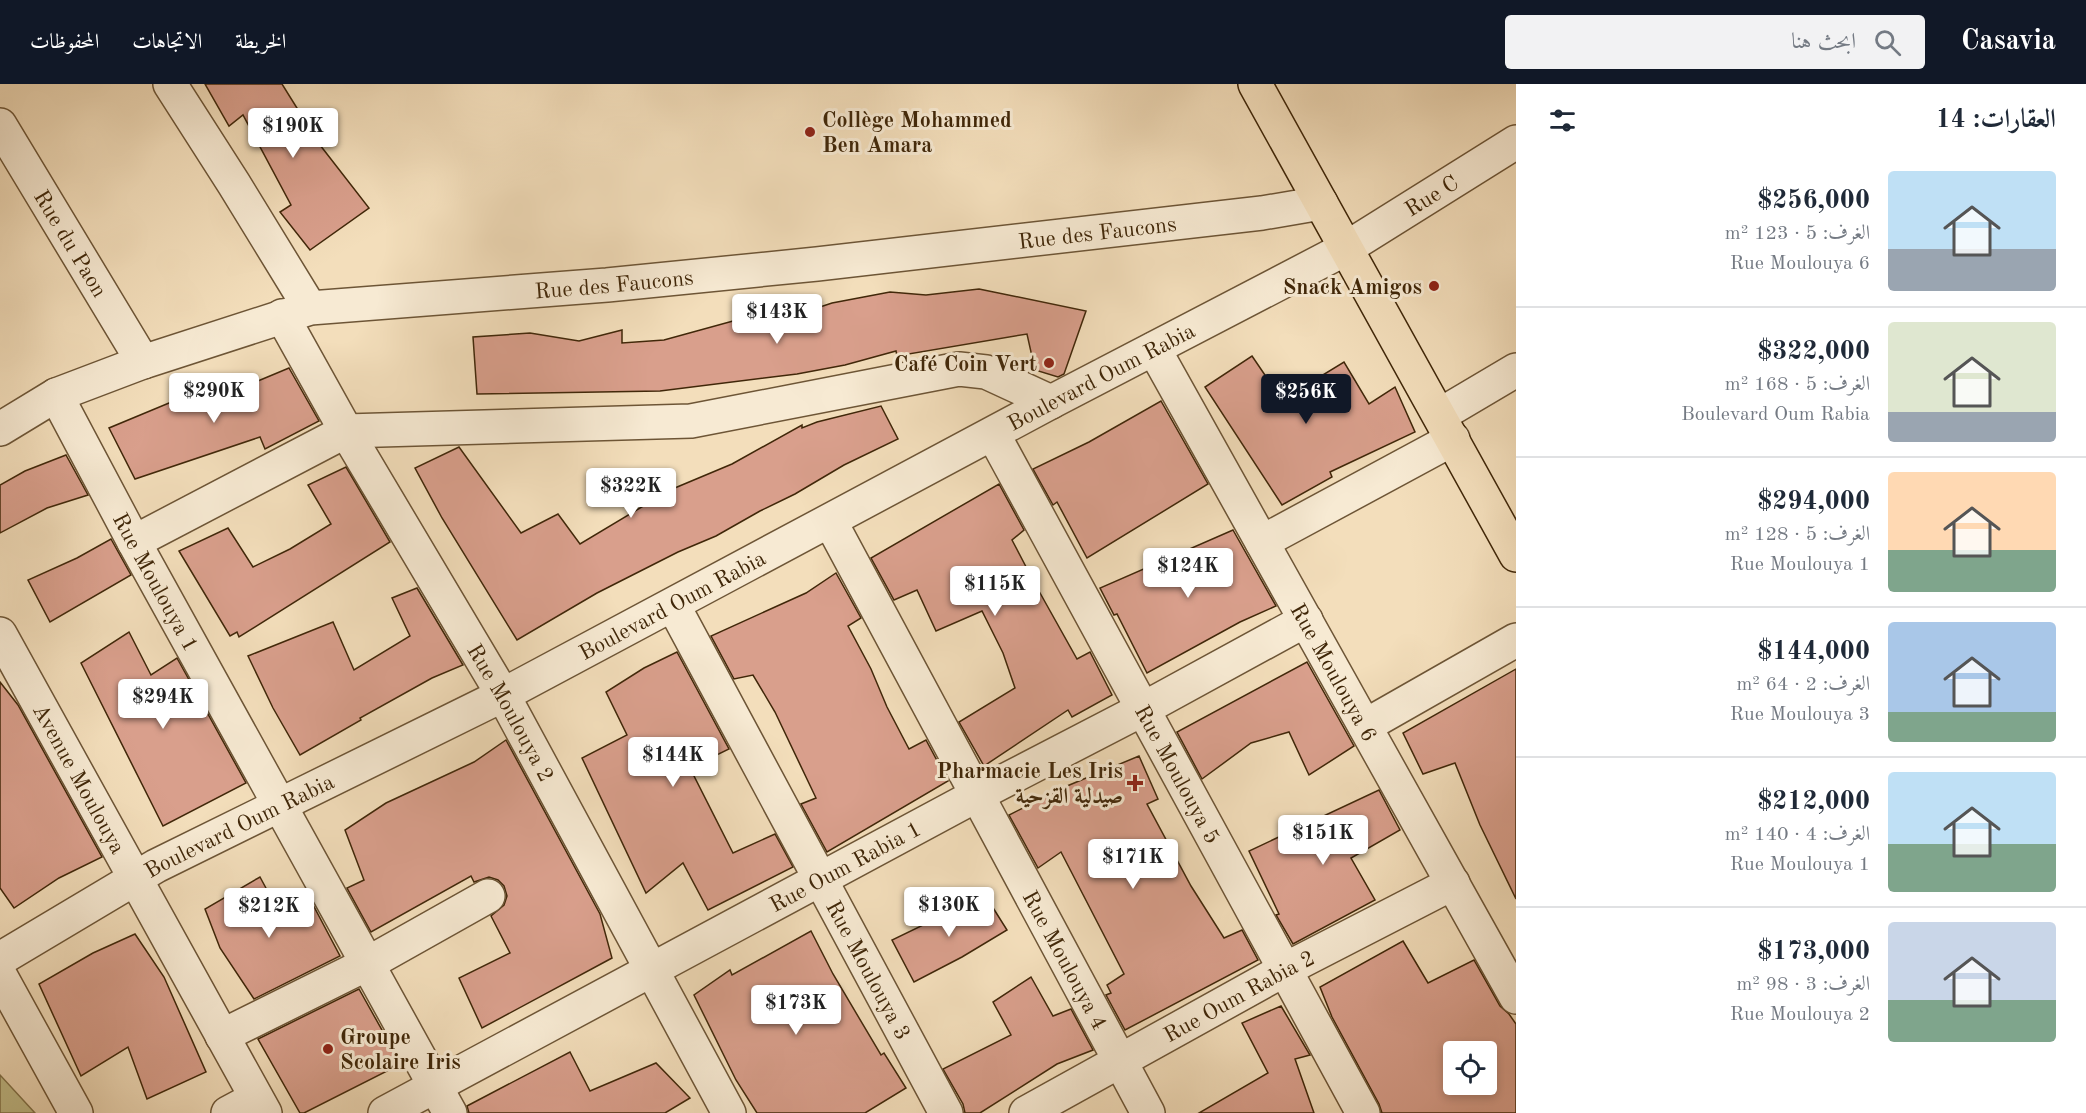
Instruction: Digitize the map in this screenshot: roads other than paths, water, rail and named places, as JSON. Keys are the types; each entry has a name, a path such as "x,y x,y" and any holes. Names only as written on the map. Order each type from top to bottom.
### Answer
{"main road":[{"path":"1255,84 1516,555"}],"street":[{"name":"Rue Moulouya 2","path":"170,84 234,184 296,312 346,431 503,695 729,1113"},
{"name":"Rue du Paon","path":"0,125 143,362"},
{"name":"Rue C","path":"1346,249 1516,142"},
{"name":"Rue des Faucons","path":"0,429 56,395 143,362 296,312 816,264 1262,213 1321,203"},
{"name":"Boulevard Oum Rabia","path":"0,958 135,878 503,695 1051,402 1346,249"},
{"name":"Rue Moulouya 6","path":"1155,349 1516,997"},
{"path":"134,542 346,431 691,421 959,369 986,372 1051,402"},
{"path":"1262,542 1446,427 1516,370"},
{"name":"Rue Moulouya 1","path":"56,395 134,542 443,1100"},
{"name":"Rue Moulouya 5","path":"993,435 1363,1113"},
{"name":"Rue Moulouya 4","path":"830,521 1148,1113"},
{"name":"Rue Moulouya 3","path":"673,605 946,1113"},
{"name":"Rue Oum Rabia 1","path":"385,1113 443,1100 652,970 1306,620"},
{"name":"Avenue Moulouya","path":"0,634 261,1106"},
{"path":"1365,726 1516,640"},
{"name":"Rue Oum Rabia 2","path":"1026,1113 1284,970 1453,884"},
{"path":"222,1036 367,964 488,896"},
{"path":"0,975 75,1113"},
{"path":"228,1113 261,1106"}],"place":[{"name":"Collège Mohammed Ben Amara","path":"810,132"},
{"name":"Snack Amigos","path":"1434,286"},
{"name":"Café Coin Vert","path":"1049,363"},
{"name":"Pharmacie Les Iris صيدلية القزحية","path":"1135,783"},
{"name":"Groupe Scolaire Iris","path":"328,1049"}]}
